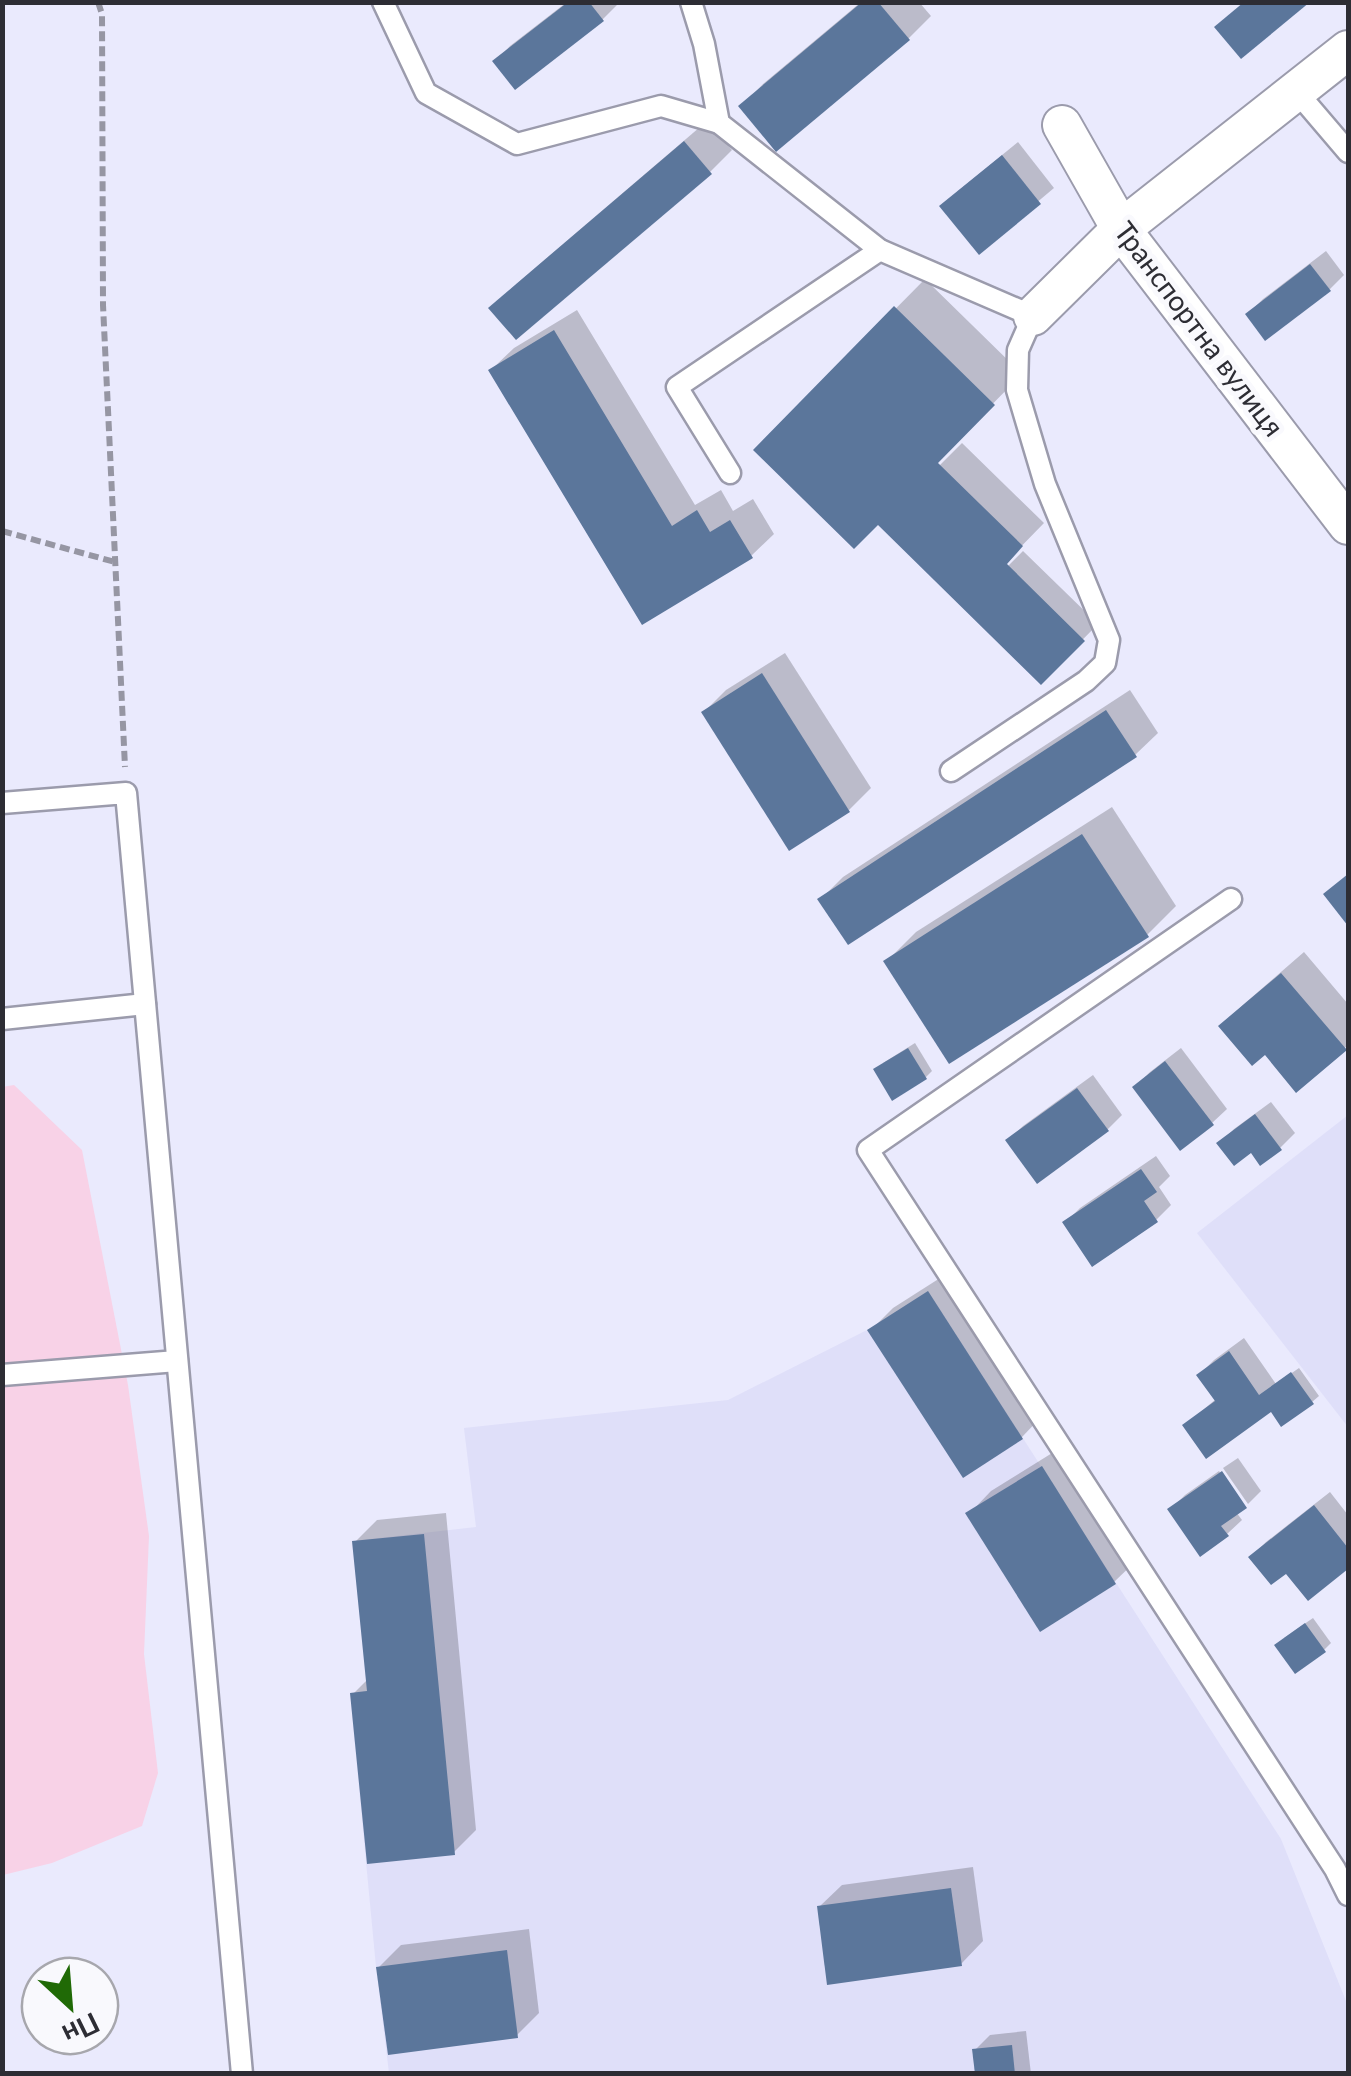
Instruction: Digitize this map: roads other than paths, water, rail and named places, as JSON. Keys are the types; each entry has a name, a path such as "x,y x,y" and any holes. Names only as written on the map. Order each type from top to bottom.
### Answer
{"street":[{"path":"1033,316 1121,229 1348,50"},
{"name":"Транспортна вулиця","path":"1062,125 1121,229 1348,525"}],"lane":[{"path":"384,2 426,93 517,144 661,106 719,123 880,250 1033,316 1018,350 1017,390 1045,484 1109,640 1105,663 1086,681 951,771"},
{"path":"691,2 704,44 719,123"},
{"path":"1296,92 1348,152"},
{"path":"730,473 677,387 880,250"},
{"path":"2,803 126,794 242,2074"},
{"path":"1231,899 868,1150 1342,1865 1348,1895"},
{"path":"2,1019 145,1004"},
{"path":"2,1376 177,1361"}]}
